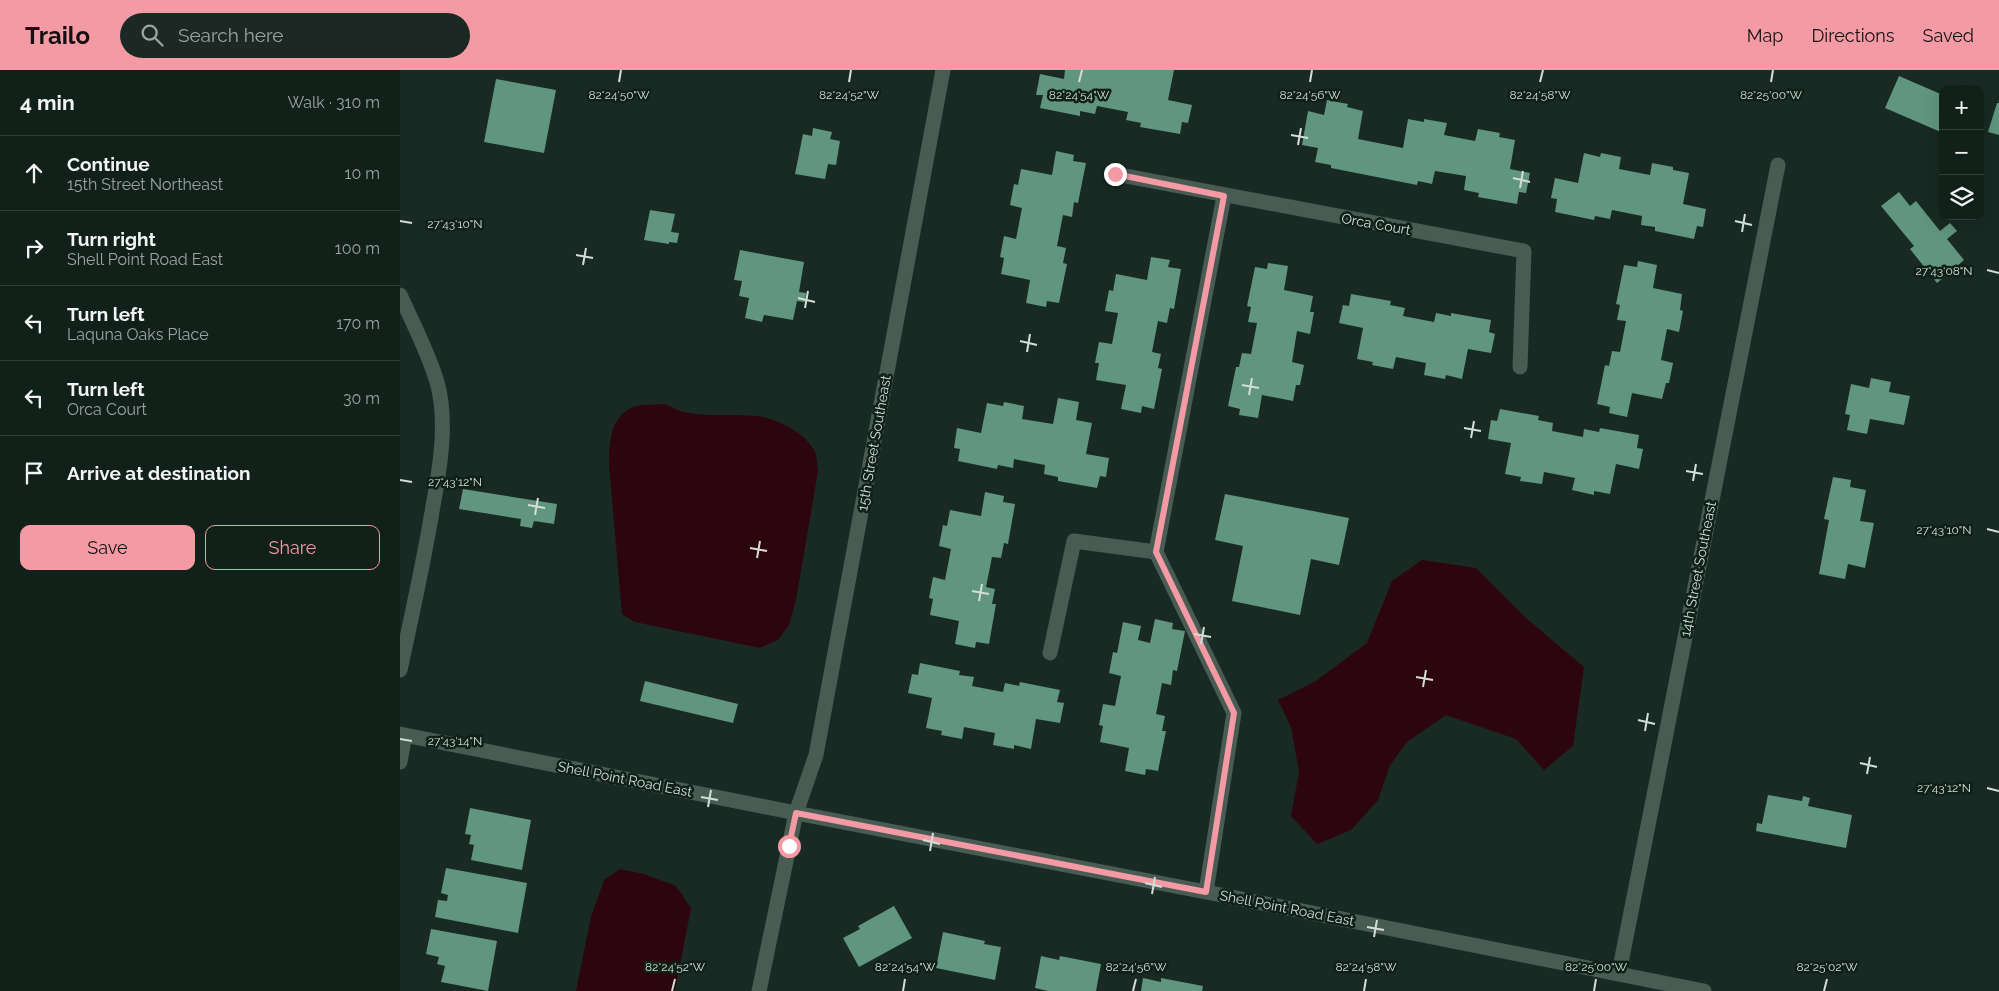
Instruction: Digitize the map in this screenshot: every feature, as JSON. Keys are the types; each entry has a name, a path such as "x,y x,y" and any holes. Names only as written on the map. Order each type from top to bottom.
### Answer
{"street":[{"name":"15th Street Southeast","path":"759,991 796,813 816,755 943,70"},
{"name":"14th Street Southeast","path":"1619,973 1778,165"},
{"name":"Orca Court","path":"1115,174 1524,251 1520,367"},
{"path":"1206,892 1234,713 1156,552 1224,196"},
{"path":"400,294 417,330 437,382 441,409 441,447 438,477 418,586 400,670"},
{"path":"1050,653 1074,541 1156,552"},
{"name":"Shell Point Road East","path":"403,734 1704,991"},
{"path":"400,762 403,734"}],"shaded area":[{"path":"665,404 692,414 765,417 800,434 813,448 816,455 818,471 796,600 789,625 778,640 760,648 635,622 622,614 609,465 612,432 615,424 625,411 637,406"},
{"path":"1422,560 1476,568 1527,619 1584,667 1573,746 1544,770 1516,739 1446,715 1407,742 1390,765 1378,800 1351,830 1317,844 1291,816 1299,772 1291,727 1278,700 1316,681 1367,643 1392,581"},
{"path":"620,869 644,874 676,886 691,908 675,991 576,991 591,917 604,880"}],"building":[{"path":"1065,70 1174,70 1168,100 1192,105 1188,123 1182,122 1180,134 1140,127 1141,123 1126,120 1128,112 1097,106 1095,114 1080,111 1080,116 1040,108 1043,95 1036,95 1040,74 1064,79"},
{"path":"1899,76 1939,93 1939,131 1885,108"},
{"path":"496,79 556,90 544,153 484,142"},
{"path":"1327,100 1348,104 1347,107 1363,111 1358,139 1403,148 1408,119 1424,122 1424,119 1447,123 1444,135 1475,141 1478,129 1500,133 1499,137 1515,140 1510,169 1530,173 1526,193 1519,192 1517,204 1478,197 1479,193 1464,190 1466,176 1435,171 1432,184 1418,181 1417,185 1331,168 1331,165 1315,162 1318,148 1302,145 1308,111 1324,115"},
{"path":"1997,103 1999,103 1999,135 1988,132"},
{"path":"813,128 832,132 830,139 840,141 836,165 828,164 825,179 795,174 803,134 812,136"},
{"path":"1056,151 1074,155 1073,161 1086,163 1078,203 1074,202 1072,217 1063,215 1057,246 1066,248 1063,263 1067,264 1059,303 1047,301 1046,307 1026,303 1030,280 1001,274 1004,258 1000,257 1004,236 1016,239 1022,208 1010,205 1014,184 1018,185 1021,169 1052,175"},
{"path":"1584,153 1600,157 1601,153 1621,157 1619,169 1650,175 1652,163 1673,167 1673,170 1689,173 1683,204 1706,209 1703,227 1697,226 1694,239 1655,231 1655,227 1641,225 1642,216 1612,210 1610,219 1595,216 1594,220 1555,212 1557,199 1551,198 1555,178 1578,183"},
{"path":"1899,192 1910,206 1916,201 1940,231 1950,223 1957,231 1947,239 1964,260 1937,283 1910,249 1914,246 1881,206"},
{"path":"650,210 675,214 671,232 679,233 677,243 669,242 669,244 644,240"},
{"path":"740,250 804,262 799,292 806,293 805,302 797,301 793,320 764,315 762,322 745,318 749,298 739,296 742,281 734,280"},
{"path":"1151,257 1170,260 1168,267 1181,269 1174,309 1170,308 1167,323 1158,321 1152,352 1161,354 1158,368 1162,369 1154,409 1142,406 1141,413 1121,409 1126,385 1096,380 1099,363 1095,363 1099,342 1112,344 1118,313 1105,311 1109,290 1113,291 1116,274 1147,280"},
{"path":"1638,261 1657,265 1653,288 1682,294 1680,310 1683,311 1679,332 1667,329 1661,360 1673,363 1669,383 1666,383 1662,399 1632,393 1627,417 1609,413 1610,407 1597,404 1605,365 1609,366 1612,351 1620,352 1626,321 1617,320 1620,305 1616,304 1624,265 1637,267"},
{"path":"1268,263 1288,266 1284,290 1313,296 1310,312 1314,312 1310,334 1297,331 1292,362 1304,365 1300,385 1296,385 1293,401 1262,395 1258,418 1239,415 1240,409 1228,406 1236,367 1239,367 1242,353 1251,354 1257,323 1248,322 1251,307 1247,306 1255,267 1267,269"},
{"path":"1351,294 1391,301 1390,305 1405,308 1403,316 1434,322 1436,313 1451,316 1451,313 1491,320 1489,332 1495,334 1491,353 1468,349 1462,379 1446,375 1445,379 1424,375 1426,363 1396,357 1393,369 1372,365 1373,362 1357,359 1363,328 1339,323 1343,305 1349,306"},
{"path":"1871,378 1891,382 1889,392 1910,396 1904,425 1870,419 1867,434 1847,430 1850,415 1845,414 1851,384 1869,388"},
{"path":"1058,398 1079,402 1076,420 1092,423 1086,454 1109,458 1106,477 1100,476 1097,488 1058,481 1058,477 1044,474 1045,465 1014,459 1013,468 998,465 997,469 958,461 960,449 954,448 957,428 981,433 987,403 1003,406 1004,402 1024,406 1022,419 1053,424"},
{"path":"1500,409 1539,416 1538,420 1553,423 1552,431 1583,437 1584,429 1599,432 1600,428 1639,435 1637,448 1643,449 1639,469 1616,464 1610,494 1594,491 1594,495 1572,490 1575,478 1544,472 1542,484 1520,481 1521,477 1505,474 1511,443 1488,439 1491,420 1497,421"},
{"path":"1833,477 1851,480 1850,487 1866,490 1860,521 1874,523 1865,568 1848,564 1845,579 1819,574 1829,520 1824,519"},
{"path":"463,489 557,504 554,524 534,521 532,528 520,526 521,519 459,509"},
{"path":"985,492 1004,496 1003,502 1015,504 1008,544 1004,543 1001,558 992,557 986,587 995,589 992,604 996,604 989,644 976,642 975,648 955,644 959,621 930,615 933,599 929,598 933,577 945,580 951,549 939,546 943,525 947,526 950,510 981,516"},
{"path":"1225,494 1349,518 1339,565 1311,559 1300,615 1232,601 1243,546 1215,540"},
{"path":"1155,619 1173,623 1172,629 1185,631 1177,671 1173,670 1171,685 1162,683 1156,714 1165,716 1162,731 1166,731 1158,771 1146,769 1145,775 1125,771 1129,748 1100,742 1103,726 1099,725 1103,704 1115,706 1121,676 1109,673 1113,652 1117,653 1123,622 1141,626 1138,640 1150,643"},
{"path":"920,663 960,671 959,675 974,677 972,686 1003,692 1005,683 1019,686 1020,682 1060,690 1057,702 1064,703 1060,723 1036,719 1031,749 1014,745 1014,749 993,745 995,733 964,727 962,739 941,735 942,731 926,728 932,698 908,693 912,674 918,675"},
{"path":"645,681 738,704 733,723 640,701"},
{"path":"1768,795 1802,801 1803,796 1810,798 1808,806 1852,815 1846,848 1756,831 1757,823 1762,824"},
{"path":"470,808 531,820 522,870 471,860 474,845 469,844 471,835 465,834"},
{"path":"446,868 527,883 518,933 435,917 438,900 447,901 448,895 441,893"},
{"path":"894,906 912,938 859,967 843,938 860,929 858,926"},
{"path":"431,929 497,941 488,991 441,982 445,966 437,964 439,957 426,954"},
{"path":"943,932 985,941 984,944 1001,947 995,980 936,968"},
{"path":"1041,956 1059,960 1060,956 1101,964 1096,991 1048,991 1035,988"},
{"path":"1143,978 1161,982 1161,978 1203,986 1202,991 1141,991"}],"route":[{"path":"789,846 796,813 1206,892 1234,713 1156,552 1224,196 1115,174"}]}
